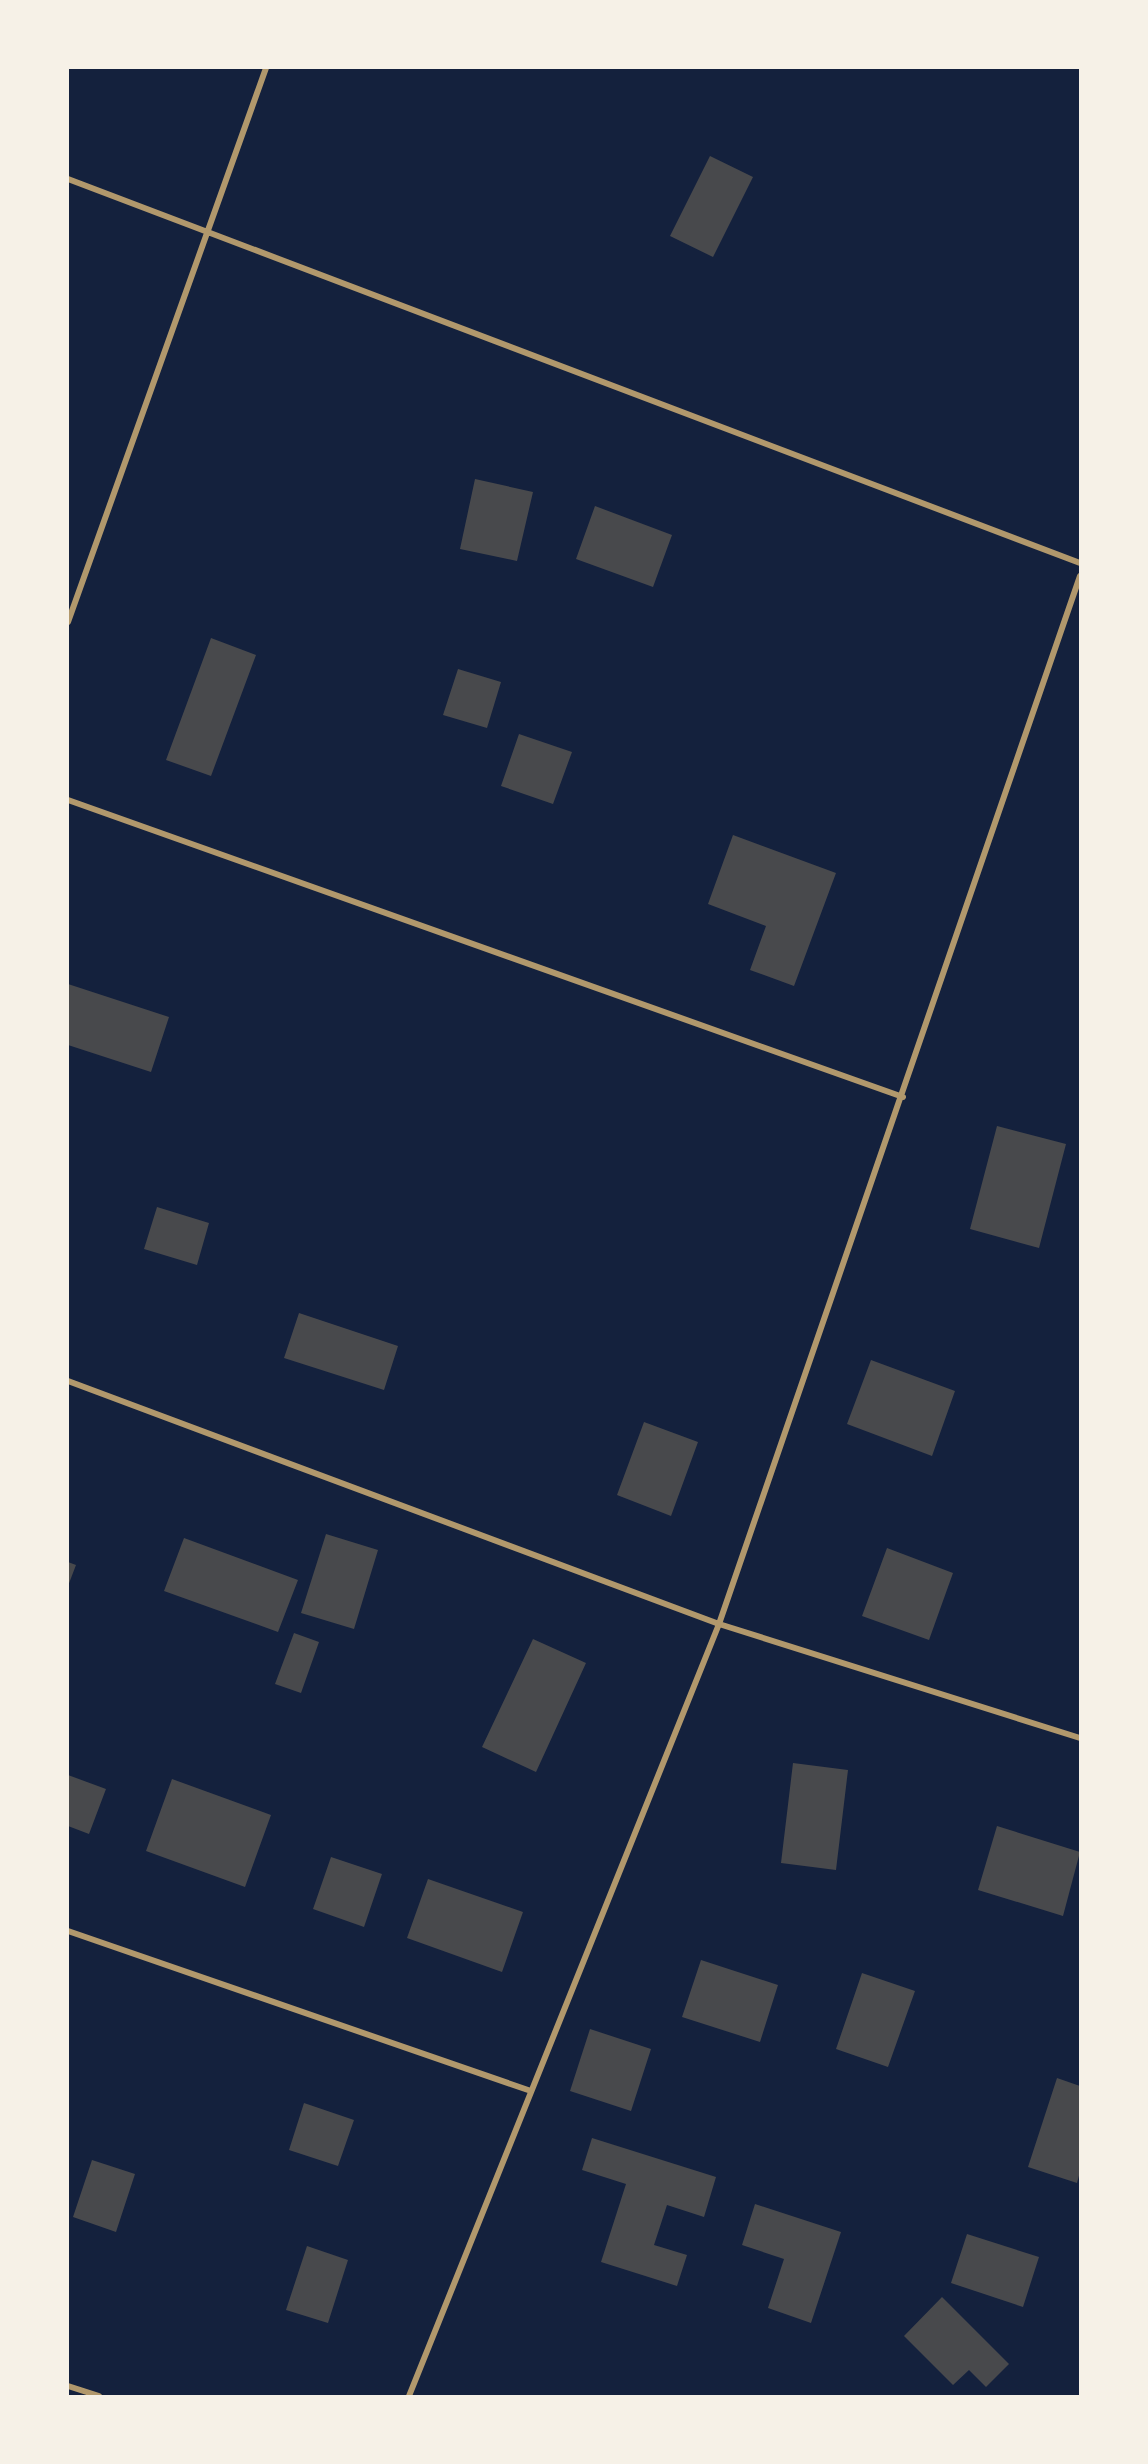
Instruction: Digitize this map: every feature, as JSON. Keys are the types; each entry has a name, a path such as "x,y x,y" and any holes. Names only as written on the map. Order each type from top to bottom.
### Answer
{"street":[{"path":"68,622 205,232 266,68"},
{"path":"68,179 1080,564"},
{"path":"409,2397 719,1624 903,1096 1080,576"},
{"path":"68,800 903,1096"},
{"path":"68,1381 719,1624 1080,1738"},
{"path":"68,1931 531,2091"},
{"path":"68,2386 99,2397"}],"building":[{"path":"710,156 753,177 713,257 670,236"},
{"path":"475,479 533,492 517,561 460,549"},
{"path":"595,506 672,535 653,587 576,559"},
{"path":"211,638 256,655 211,776 166,760"},
{"path":"458,669 501,682 487,728 443,715"},
{"path":"519,734 572,752 553,804 501,786"},
{"path":"733,835 836,873 794,986 750,970 766,926 708,904"},
{"path":"68,984 169,1017 151,1072 68,1045"},
{"path":"997,1126 1066,1144 1039,1248 970,1229"},
{"path":"157,1207 209,1223 197,1265 144,1249"},
{"path":"299,1313 398,1346 384,1390 284,1358"},
{"path":"871,1360 955,1391 932,1456 847,1424"},
{"path":"644,1422 698,1442 671,1516 617,1495"},
{"path":"326,1534 378,1550 354,1629 301,1613"},
{"path":"184,1538 298,1580 278,1632 164,1591"},
{"path":"887,1548 953,1573 929,1640 862,1616"},
{"path":"68,1562 76,1565 68,1586"},
{"path":"294,1633 319,1642 301,1693 275,1684"},
{"path":"533,1639 586,1663 536,1772 482,1747"},
{"path":"793,1763 848,1770 836,1870 781,1863"},
{"path":"68,1775 106,1789 89,1834 68,1826"},
{"path":"172,1779 271,1815 245,1887 146,1851"},
{"path":"997,1826 1080,1852 1063,1916 978,1890"},
{"path":"331,1857 382,1874 364,1927 313,1909"},
{"path":"428,1879 523,1912 502,1972 407,1938"},
{"path":"701,1960 778,1985 760,2042 682,2017"},
{"path":"862,1973 915,1991 888,2067 836,2049"},
{"path":"590,2029 651,2049 631,2111 570,2091"},
{"path":"1057,2078 1080,2086 1080,2172 1077,2183 1028,2167"},
{"path":"304,2103 354,2120 338,2166 289,2150"},
{"path":"592,2138 716,2177 704,2217 667,2205 654,2245 687,2255 677,2286 601,2262 626,2184 582,2170"},
{"path":"92,2160 135,2174 116,2232 73,2217"},
{"path":"755,2204 841,2232 811,2323 768,2308 784,2259 742,2245"},
{"path":"967,2234 1039,2257 1023,2307 951,2283"},
{"path":"307,2246 348,2260 328,2323 286,2310"},
{"path":"942,2297 1009,2364 986,2387 969,2370 953,2385 904,2336"}]}
